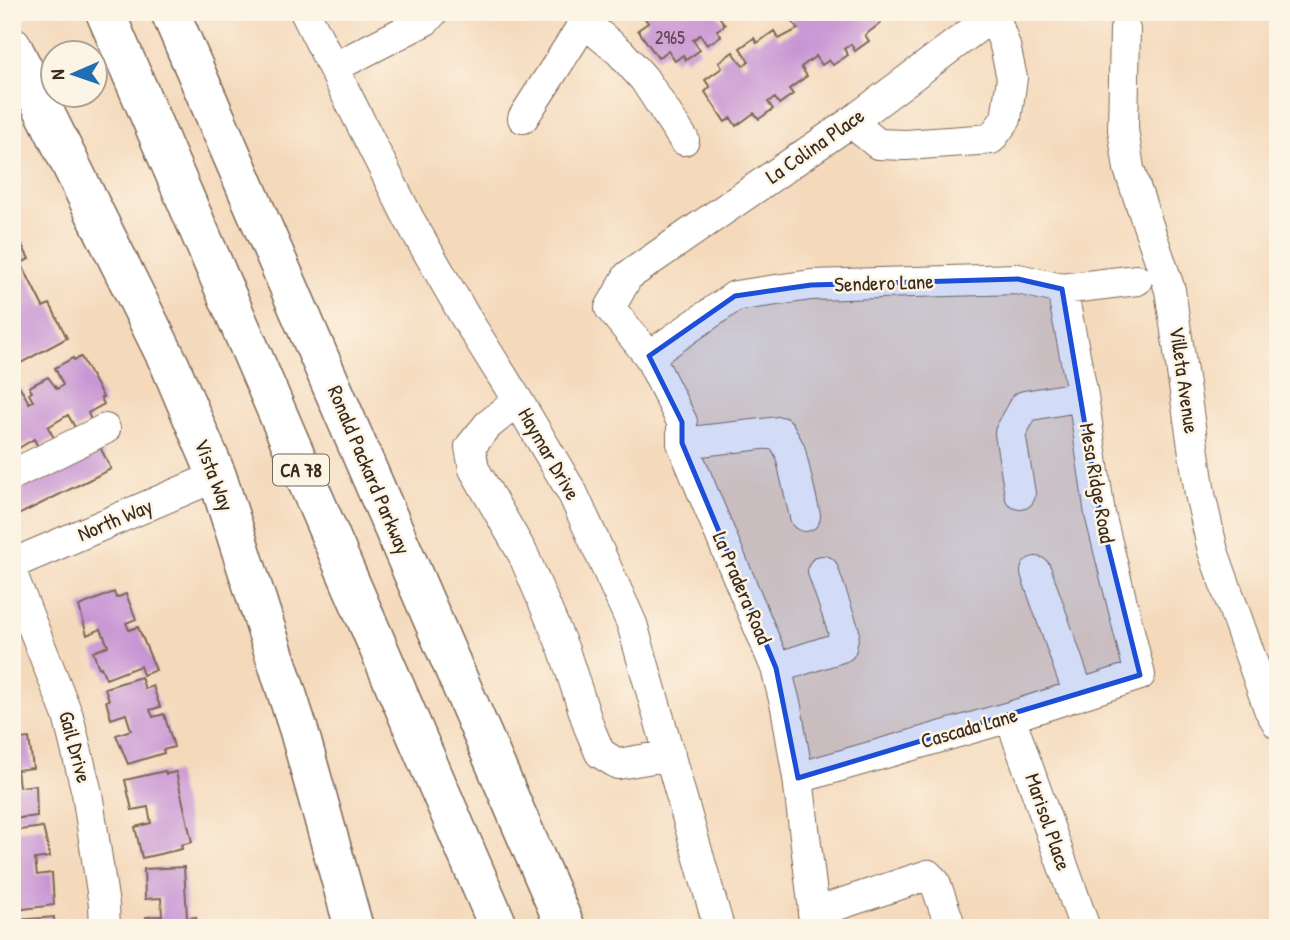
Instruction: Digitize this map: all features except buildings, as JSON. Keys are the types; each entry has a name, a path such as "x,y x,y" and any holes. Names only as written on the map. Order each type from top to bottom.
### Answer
{"main road":[{"path":"82,12 192,216"},
{"name":"CA 78","path":"105,12 499,928"},
{"name":"Ronald Packard Parkway","path":"170,12 566,928"},
{"path":"194,12 205,94"},
{"name":"Vista Way","path":"12,46 170,365 217,476 299,731 354,928"}],"street":[{"name":"Haymar Drive","path":"305,12 409,219 573,494 632,624 719,928"},
{"path":"333,68 425,20 433,12"},
{"path":"851,122 878,145 991,139 1006,119 1012,78 996,13"},
{"name":"La Colina Place","path":"628,276 851,122 996,13"},
{"path":"523,118 588,17 644,79 684,140"},
{"name":"Villeta Avenue","path":"1125,30 1123,129 1129,169 1170,290 1200,494 1213,551 1269,709 1278,724"},
{"name":"La Pradera Road","path":"628,276 610,308 649,356 682,422 682,443 776,668 798,778 815,920"},
{"name":"Sendero Lane","path":"649,356 735,296 811,285 1018,279 1062,289 1137,280"},
{"name":"Mesa Ridge Road","path":"1062,289 1083,396 1100,514 1140,676"},
{"path":"1020,494 1010,433 1025,406 1083,396"},
{"path":"518,401 488,425 470,447 474,468 523,554 565,650 600,753 618,764 670,755"},
{"path":"12,475 105,429"},
{"path":"682,443 780,432 790,451 805,516"},
{"name":"North Way","path":"12,564 217,476"},
{"path":"776,668 841,647 844,632 823,571"},
{"path":"1036,572 1079,695"},
{"name":"Gail Drive","path":"12,574 68,716 87,793 105,928"},
{"name":"Cascada Lane","path":"798,778 1010,717 1140,676"},
{"name":"Marisol Place","path":"1010,717 1085,928"},
{"path":"815,920 928,875 935,882 951,928"}],"highlighted area":[{"path":"1018,279 1062,289 1100,514 1140,675 798,778 776,668 682,443 682,422 649,356 735,296 811,285"}]}
